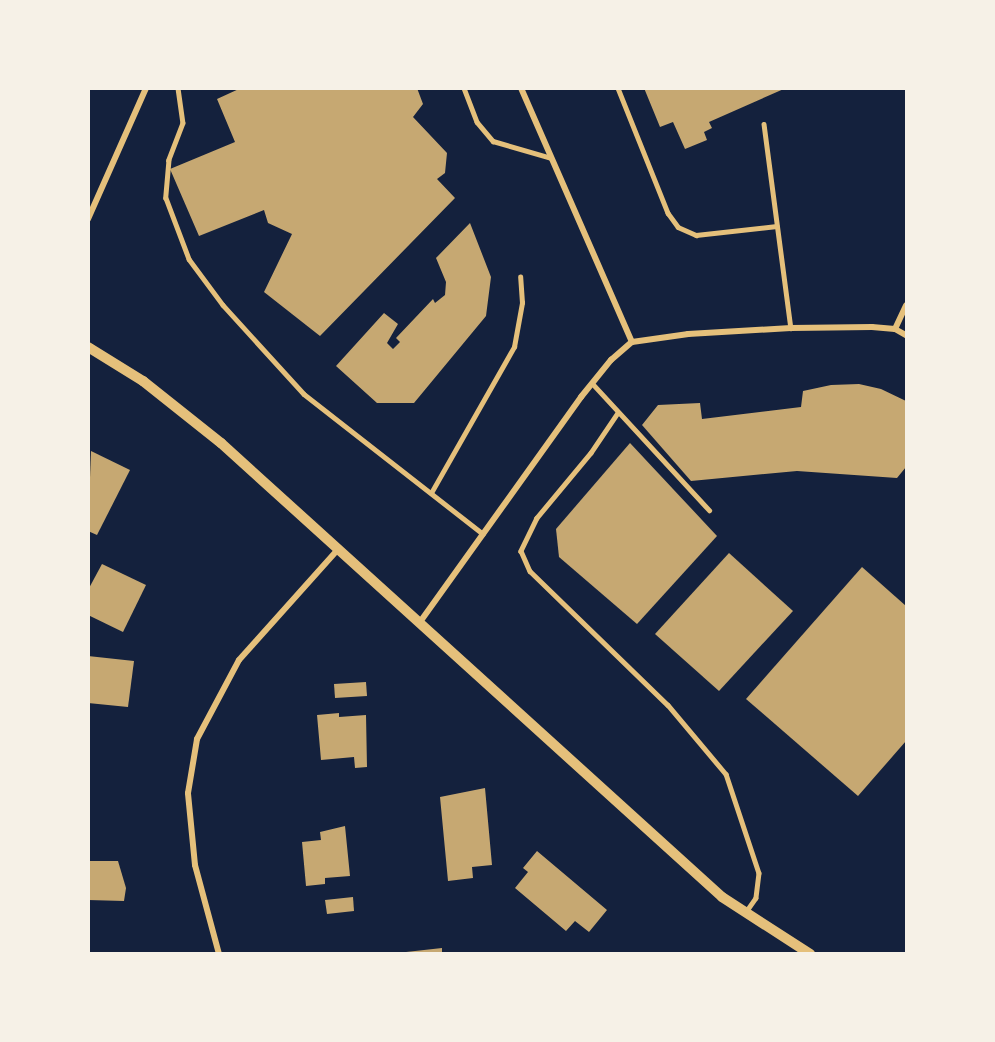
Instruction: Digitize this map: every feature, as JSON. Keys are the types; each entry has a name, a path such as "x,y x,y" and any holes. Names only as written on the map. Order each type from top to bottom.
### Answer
{"street":[{"path":"88,219 146,88"},
{"path":"521,88 632,342"},
{"path":"895,329 906,305"},
{"path":"420,622 592,383 632,342 678,335 791,328 895,329 906,335"},
{"path":"88,347 164,398 339,548 745,913 810,954"},
{"path":"219,954 195,865 188,793 197,739 239,660 339,548"}],"lane":[{"path":"178,88 183,123 169,160 166,198 189,259 223,305 304,394 483,534"},
{"path":"464,88 477,122 494,141 551,158"},
{"path":"618,88 668,213 678,226 696,235 777,226"},
{"path":"764,124 791,328"},
{"path":"431,493 514,347 522,303 520,277"},
{"path":"592,383 709,510"},
{"path":"618,413 591,453 537,518 521,551 530,571 668,705 726,774 759,873 756,898 745,913"}],"building":[{"path":"241,88 417,88 423,104 413,117 447,153 445,173 437,179 455,198 320,336 264,292 292,234 268,223 264,210 199,236 170,169 235,142 217,99"},
{"path":"644,88 786,88 709,122 712,128 704,132 707,140 685,149 673,122 660,127"},
{"path":"470,223 491,277 486,316 414,403 377,403 336,366 384,313 398,324 387,343 393,349 400,342 396,338 433,299 435,303 445,295 446,282 436,258"},
{"path":"859,384 881,389 906,401 906,467 897,478 797,471 691,481 642,425 658,405 700,403 702,419 801,407 803,391 831,385"},
{"path":"630,443 717,536 637,624 559,557 556,529"},
{"path":"91,451 130,470 97,535 88,531"},
{"path":"729,553 793,611 719,691 655,634"},
{"path":"102,564 146,585 123,632 88,615 88,590"},
{"path":"862,567 906,606 906,741 858,796 746,699"},
{"path":"88,656 134,661 128,707 88,703"},
{"path":"366,682 367,696 335,698 334,684"},
{"path":"339,713 339,717 366,715 367,767 355,768 354,757 321,760 317,715"},
{"path":"485,788 492,865 472,867 473,878 448,881 440,797"},
{"path":"345,826 350,876 325,878 325,884 306,886 302,842 321,840 320,832"},
{"path":"537,851 607,910 589,932 575,921 566,931 515,888 528,872 523,868"},
{"path":"88,861 118,861 126,888 124,901 88,900"},
{"path":"353,897 354,911 327,914 325,900"},
{"path":"442,948 442,954 406,954 406,952"}]}
